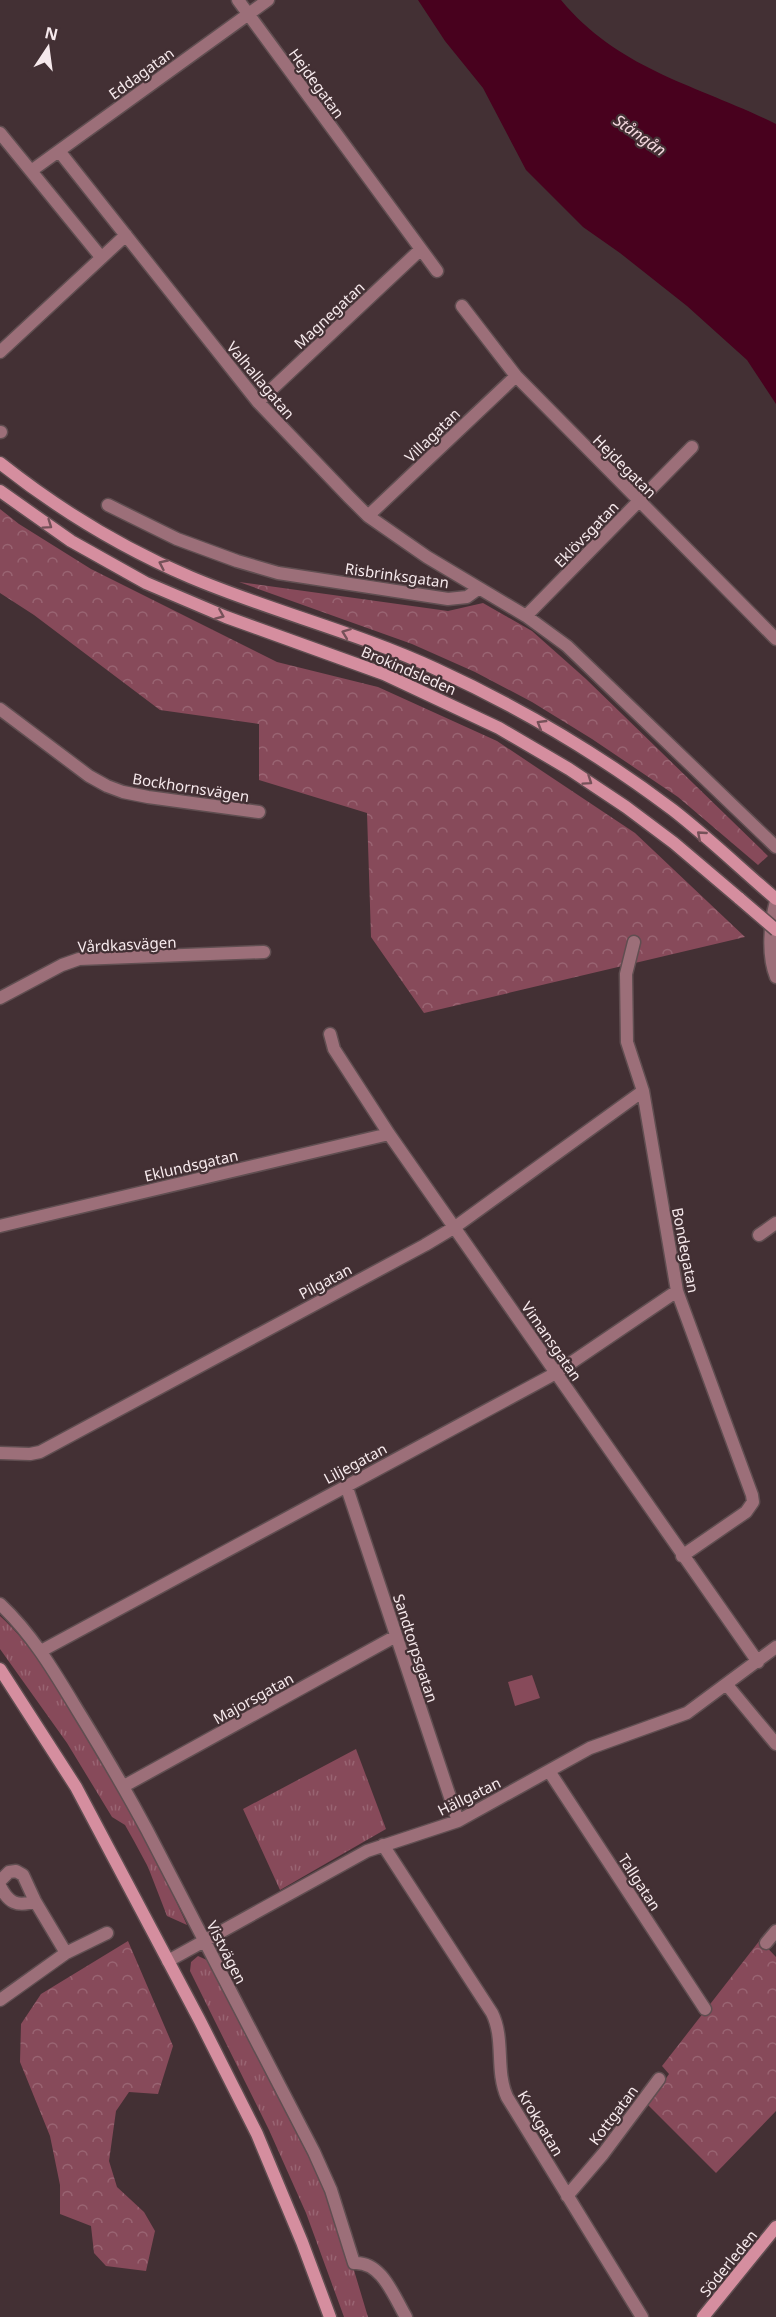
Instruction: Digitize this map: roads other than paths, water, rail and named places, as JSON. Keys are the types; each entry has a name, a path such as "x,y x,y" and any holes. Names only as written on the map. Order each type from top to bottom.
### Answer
{"main road":[{"name":"Brokindsleden","path":"0,463 86,523 143,555 228,592 336,629 435,668 516,710 586,752 673,811 776,900"},
{"name":"Brokindsleden","path":"0,491 71,541 146,583 226,618 384,674 499,728 569,769 626,807 674,843 776,930"},
{"path":"0,1669 76,1787 168,1961 256,2134 302,2242 330,2317"},
{"name":"Söderleden","path":"703,2317 776,2227"}],"street":[{"name":"Hejdegatan","path":"238,0 437,271"},
{"name":"Eddagatan","path":"31,171 268,0"},
{"path":"0,133 101,257"},
{"name":"Valhallagatan","path":"59,150 258,402 320,469 368,516 478,589"},
{"path":"0,352 126,235"},
{"name":"Magnegatan","path":"258,402 420,250"},
{"name":"Hejdegatan","path":"462,306 516,376 776,639"},
{"name":"Villagatan","path":"368,516 516,376"},
{"name":"Eklövsgatan","path":"526,616 692,447"},
{"name":"Risbrinksgatan","path":"108,505 177,539 278,573 448,598 467,597 478,589"},
{"path":"478,589 526,616 567,646 603,678 776,847"},
{"name":"Bockhornsvägen","path":"0,709 89,777 107,786 148,797 259,812"},
{"path":"776,900 771,946 776,977"},
{"name":"Bondegatan","path":"633,942 626,974 627,1042 643,1091 677,1291 753,1502 746,1512 682,1556"},
{"name":"Vårdkasvägen","path":"0,998 62,965 80,959 264,952"},
{"name":"Vimansgatan","path":"330,1034 334,1049 389,1134 758,1662"},
{"name":"Pilgatan","path":"0,1453 40,1452 425,1245 455,1227 643,1091"},
{"name":"Eklundsgatan","path":"0,1226 389,1134"},
{"path":"759,1235 776,1223"},
{"name":"Liljegatan","path":"40,1651 556,1373 677,1291"},
{"name":"Sandtorpsgatan","path":"346,1485 458,1821"},
{"name":"Vistvägen","path":"0,1605 40,1651 124,1786 314,2152 331,2190 354,2263 368,2265 379,2272 406,2317"},
{"name":"Majorsgatan","path":"124,1786 396,1636"},
{"name":"Hällgatan","path":"168,1961 345,1862 383,1845 458,1821 590,1748 687,1713 776,1647"},
{"path":"727,1685 776,1743"},
{"name":"Tallgatan","path":"549,1771 705,2009"},
{"name":"Krokgatan","path":"383,1845 495,2019 499,2030 502,2086 513,2108 642,2317"},
{"path":"35,1901 24,1905 15,1904 6,1898 0,1883 9,1872 16,1871 23,1875 35,1901 66,1953"},
{"path":"766,1943 776,1931"},
{"path":"0,2000 66,1953 107,1933"},
{"name":"Kottgatan","path":"567,2196 603,2154 659,2079"}],"water":[{"name":"Stångån","path":"418,0 561,0 584,24 634,60 776,124 776,404 747,360 687,306 583,227 526,170 483,88 445,41"}]}
